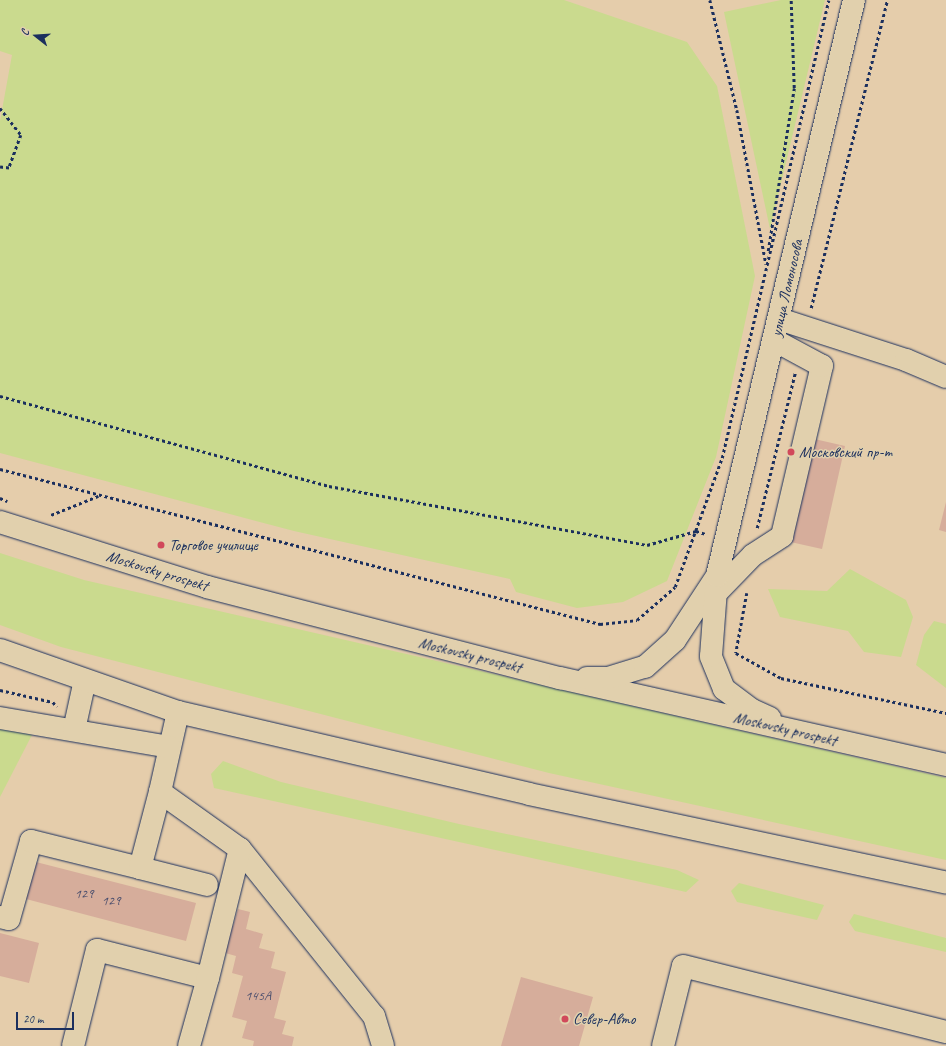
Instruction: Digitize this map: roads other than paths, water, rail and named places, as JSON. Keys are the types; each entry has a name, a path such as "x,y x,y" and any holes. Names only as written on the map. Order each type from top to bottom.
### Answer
{"main road":[{"name":"улица Ломоносова","path":"810,735 752,710 724,689 711,656 717,583 726,539 854,0"},
{"path":"777,329 807,326 946,377"},
{"path":"717,583 752,555 782,536 822,366 800,354 777,329"},
{"name":"Moskovsky prospekt","path":"0,522 207,587 560,678 946,765"},
{"name":"улица Ломоносова","path":"560,678 608,678 645,667 675,640 717,583"},
{"path":"0,650 178,712 528,794 946,883"},
{"path":"74,730 85,680"},
{"path":"140,868 160,792 178,712"},
{"path":"0,718 170,747"},
{"path":"160,792 240,849 374,1016 383,1046"},
{"path":"0,917 9,919 30,842 207,885"},
{"path":"189,1046 208,978 240,849"},
{"path":"73,1046 97,950 208,978"},
{"path":"663,1046 683,966 946,1032"}],"place":[{"name":"Московский пр-т","path":"791,452"},
{"name":"Торговое училище","path":"161,545"},
{"name":"Север-Авто","path":"565,1019"}]}
